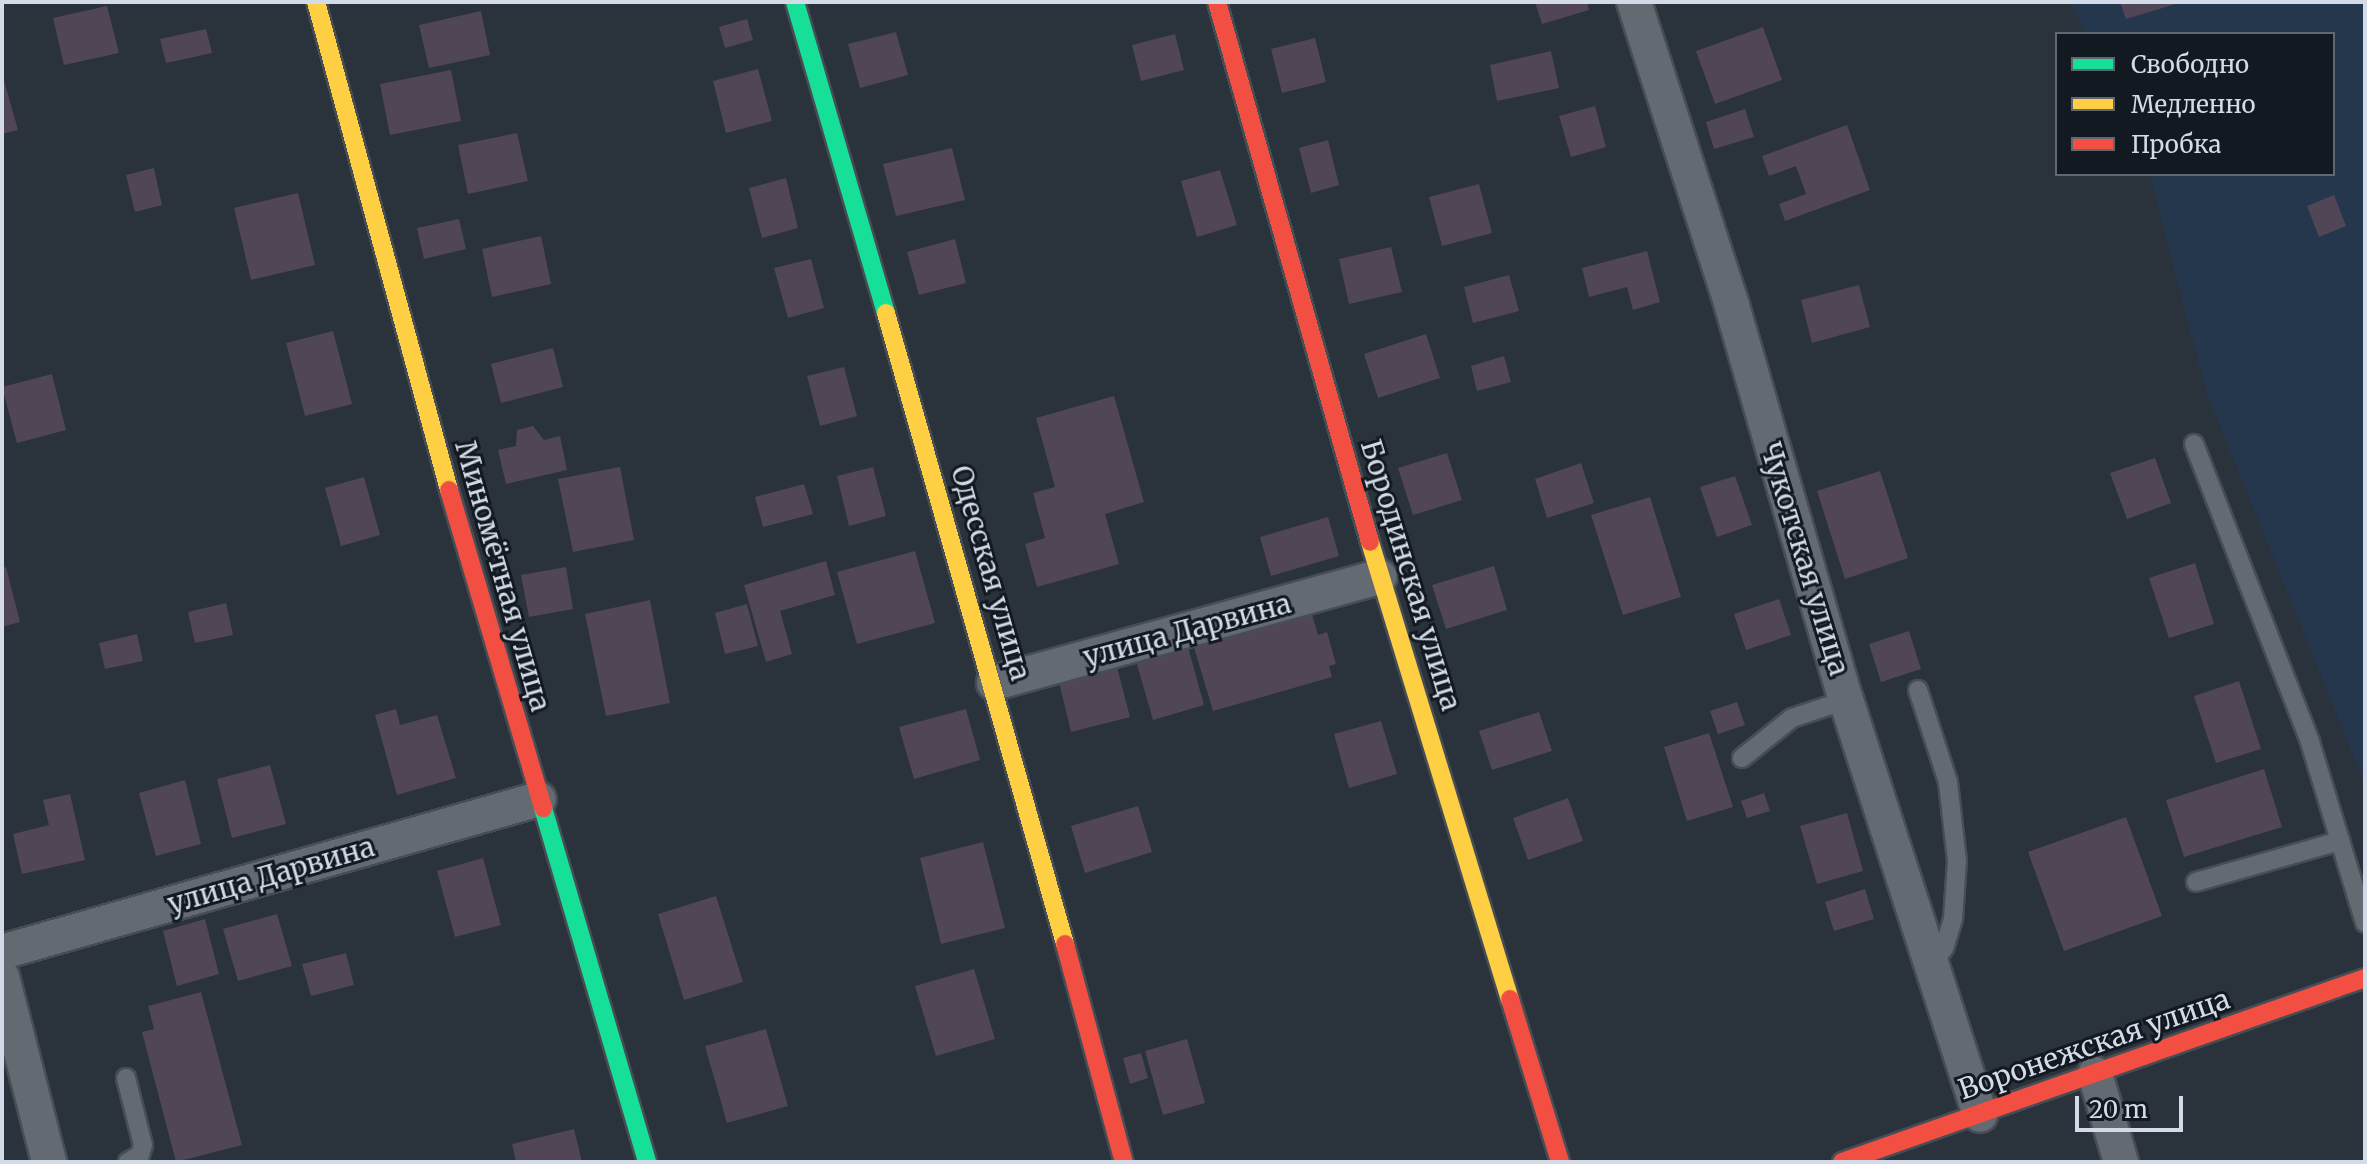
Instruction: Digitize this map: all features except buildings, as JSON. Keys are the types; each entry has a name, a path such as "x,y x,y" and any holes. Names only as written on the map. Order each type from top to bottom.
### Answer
{"main road":[{"name":"Миномётная улица","path":"316,2 403,333 647,1162"},
{"name":"Одесская улица","path":"795,2 994,683 1124,1162"},
{"name":"Бородинская улица","path":"1217,2 1380,577 1560,1162"},
{"name":"Воронежская улица","path":"1842,1162 2365,978"}],"street":[{"name":"Чукотская улица","path":"1634,2 1732,306 1846,700 1980,1115"},
{"name":"улица Дарвина","path":"994,683 1380,577"},
{"name":"улица Дарвина","path":"2,952 539,799"},
{"path":"2,977 49,1162"},
{"path":"2095,1074 2121,1162"}],"lane":[{"path":"2194,444 2310,742 2365,923"},
{"path":"1918,690 1948,782 1957,861 1953,919 1944,948 1932,964"},
{"path":"1742,758 1792,718 1846,700"},
{"path":"2196,882 2340,841"},
{"path":"126,1078 143,1145 140,1155 128,1162"}],"shaded area":[{"path":"2070,2 2365,2 2365,785 2205,388 2151,176 2335,176 2335,32 2085,32"}],"traffic: fast":[{"path":"795,2 886,313"},
{"path":"543,808 647,1162"}],"traffic: slow":[{"path":"316,2 449,490"},
{"path":"886,313 1065,944"},
{"path":"1370,542 1510,999"}],"traffic: jam":[{"path":"1217,2 1370,542"},
{"path":"449,490 543,808"},
{"path":"1065,944 1124,1162"},
{"path":"1842,1162 2365,978"},
{"path":"1510,999 1560,1162"}]}
